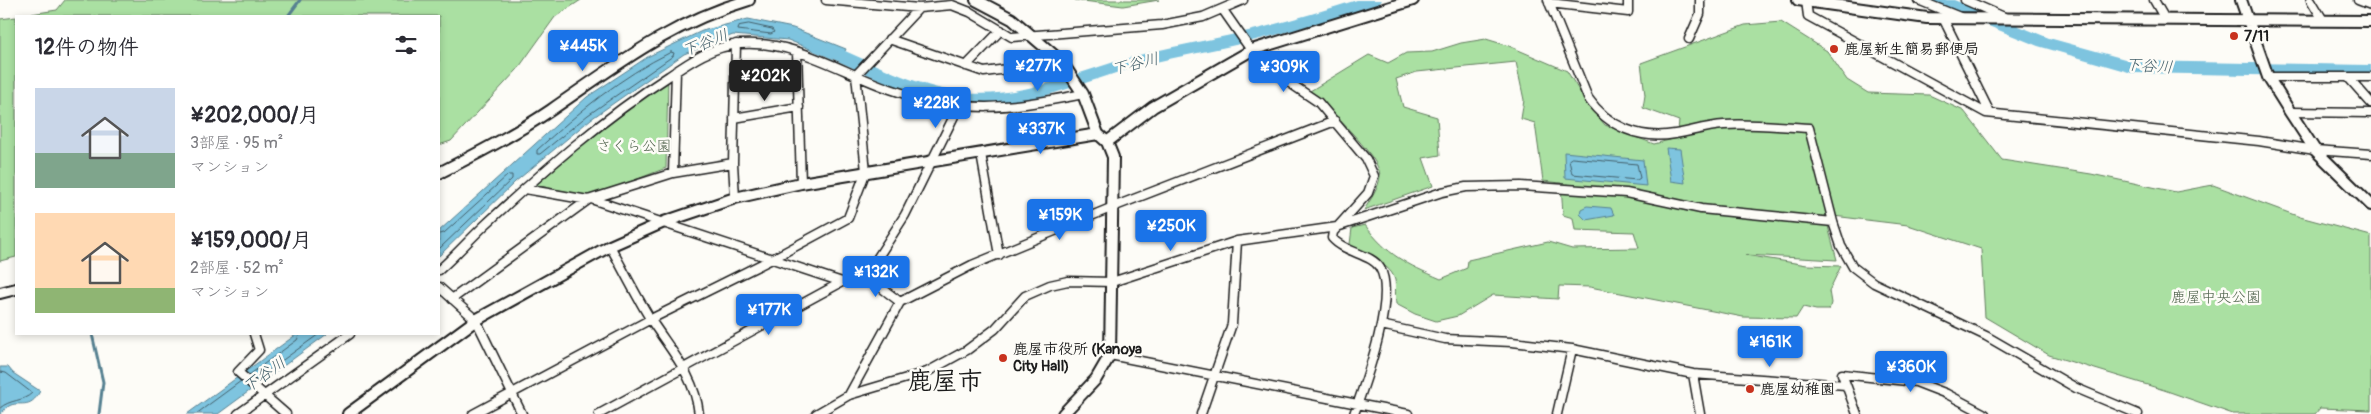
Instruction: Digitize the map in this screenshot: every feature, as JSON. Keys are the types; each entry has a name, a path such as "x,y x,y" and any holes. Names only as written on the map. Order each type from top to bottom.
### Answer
{"street":[{"path":"440,172 510,136 640,47 680,24 706,13 750,0"},
{"path":"826,0 877,6 919,8 952,5 970,12 1012,37 1162,25 1223,10 1244,0"},
{"path":"976,0 1012,19 1062,62 1081,90 1098,134 1107,142 1114,157 1110,355 1096,379 1063,414"},
{"path":"1107,142 1153,107 1249,47 1413,0"},
{"path":"1628,0 1628,12 1548,2 1588,98 1594,108 1611,124 1643,134 1660,134 1710,125 1738,124 1809,128 1833,222 1841,246 1853,267 1874,283 1986,336 2076,388 2138,414"},
{"path":"1689,39 1700,14 1700,0"},
{"path":"1918,0 1968,19"},
{"path":"1965,0 2005,18"},
{"path":"2154,0 2165,19"},
{"path":"2241,0 2268,78 2315,150 2367,196 2371,204"},
{"path":"2311,0 2323,20"},
{"path":"2358,0 2371,4"},
{"path":"2371,21 1968,19 1943,18 1802,1 1808,16 1990,113 2259,141 2315,150 2371,154"},
{"path":"473,414 650,319 772,259 848,218 866,171 856,75 919,8"},
{"path":"1223,10 1260,63 1318,102 1366,159 1374,176 1368,194 1337,227 1333,232 1332,238 1341,249 1369,260 1380,267 1385,278 1386,288 1381,325 1354,414"},
{"path":"1943,18 1990,113"},
{"path":"966,66 1001,30"},
{"path":"889,39 984,72 1062,62"},
{"path":"440,269 525,188 589,133 676,71 717,48 755,42 782,47 833,64 881,86 959,106 996,107 1031,104 1081,90"},
{"path":"735,198 733,163 736,44"},
{"path":"797,52 801,183"},
{"path":"673,173 676,71"},
{"path":"2348,77 2371,103"},
{"path":"2268,78 2371,77"},
{"path":"599,414 842,282 866,276 888,245 934,160 959,106"},
{"path":"734,118 799,107"},
{"path":"2290,112 2371,113"},
{"path":"849,395 900,302 942,279 999,254 1335,121"},
{"path":"348,414 476,320 610,246 664,222 735,198 801,183 1098,134"},
{"path":"982,154 999,254"},
{"path":"452,299 591,200 673,173 733,163"},
{"path":"816,414 849,395 927,372 967,350 995,329 1026,296 1050,285 1068,281 1112,282 1237,241 1337,227 1442,192 1466,187 1520,186 1626,194 1701,209 1833,222"},
{"path":"525,188 591,200 664,222 842,282"},
{"path":"1202,414 1213,376 1232,324 1237,241"},
{"path":"610,246 650,319 684,369 699,399 699,414"},
{"path":"866,276 900,302"},
{"path":"440,288 476,320 522,414"},
{"path":"0,293 15,289"},
{"path":"1381,325 1445,339 1512,342 1572,349 1693,374 1846,385"},
{"path":"254,335 260,350 238,372 286,414"},
{"path":"238,414 349,335"},
{"path":"1556,414 1572,349"},
{"path":"1110,355 1408,414"},
{"path":"1693,374 1700,414"},
{"path":"1857,414 1842,374 1916,382 1947,394 1985,414"}],"green space":[{"path":"65,0 581,0 555,17 517,70 451,141 440,145 440,15 24,15 57,10"},
{"path":"1075,0 1159,0 1123,6"},
{"path":"15,17 15,257 0,261 0,19"},
{"name":"鹿屋中央公園","path":"1781,22 1827,51 1847,80 1868,93 1929,95 1964,111 2002,160 2091,174 2176,192 2213,185 2300,217 2371,236 2371,410 2320,408 2315,414 2233,414 2164,390 2049,355 1985,317 1981,249 1908,225 1825,215 1837,260 1745,255 1807,265 1841,266 1829,291 1831,303 1829,310 1803,307 1796,318 1743,317 1590,287 1559,286 1558,299 1493,295 1458,316 1436,321 1415,314 1396,304 1395,280 1392,273 1350,244 1352,228 1365,225 1381,244 1398,258 1441,279 1467,268 1468,260 1548,242 1572,249 1639,248 1634,232 1575,230 1573,218 1563,215 1561,183 1543,181 1535,123 1521,119 1524,100 1516,62 1417,72 1396,79 1403,107 1437,117 1440,155 1423,158 1433,186 1364,210 1380,180 1377,166 1350,131 1310,91 1369,55 1388,63 1406,53 1432,52 1461,43 1486,39 1509,46 1567,71 1586,102 1605,125 1654,144 1677,138 1679,121 1643,108 1645,95 1641,63 1745,25"},
{"name":"さくら公園","path":"668,80 666,168 591,197 536,185 586,142"}],"water":[{"path":"748,19 793,28 846,49 840,61 788,40 733,35 684,54 591,119 515,182 440,255 440,230 587,97 649,56 702,31"},
{"path":"1666,148 1680,149 1685,183 1671,181"},
{"path":"1564,152 1643,160 1646,186 1565,178"},
{"path":"1587,206 1611,208 1614,215 1586,220 1580,214 1581,209"},
{"path":"296,335 326,335 218,414 187,414"},
{"path":"0,367 8,367 13,373 40,391 32,401 24,404 13,404 0,414"}],"waterway":[{"path":"289,15 300,0"},
{"name":"下谷川","path":"820,47 928,92 966,99 986,100 1041,91 1142,60 1265,32 1374,0"},
{"name":"下谷川","path":"1939,0 2044,42 2132,67 2371,71"},
{"path":"92,335 103,382 99,414"}],"place":[{"name":"7/11","path":"2234,36"},
{"name":"鹿屋新生簡易郵便局","path":"1834,49"},
{"name":"鹿屋市役所 (Kanoya City Hall)","path":"1003,358"},
{"name":"鹿屋幼稚園","path":"1750,389"}],"district":[{"name":"鹿屋市","path":"945,380"}]}
